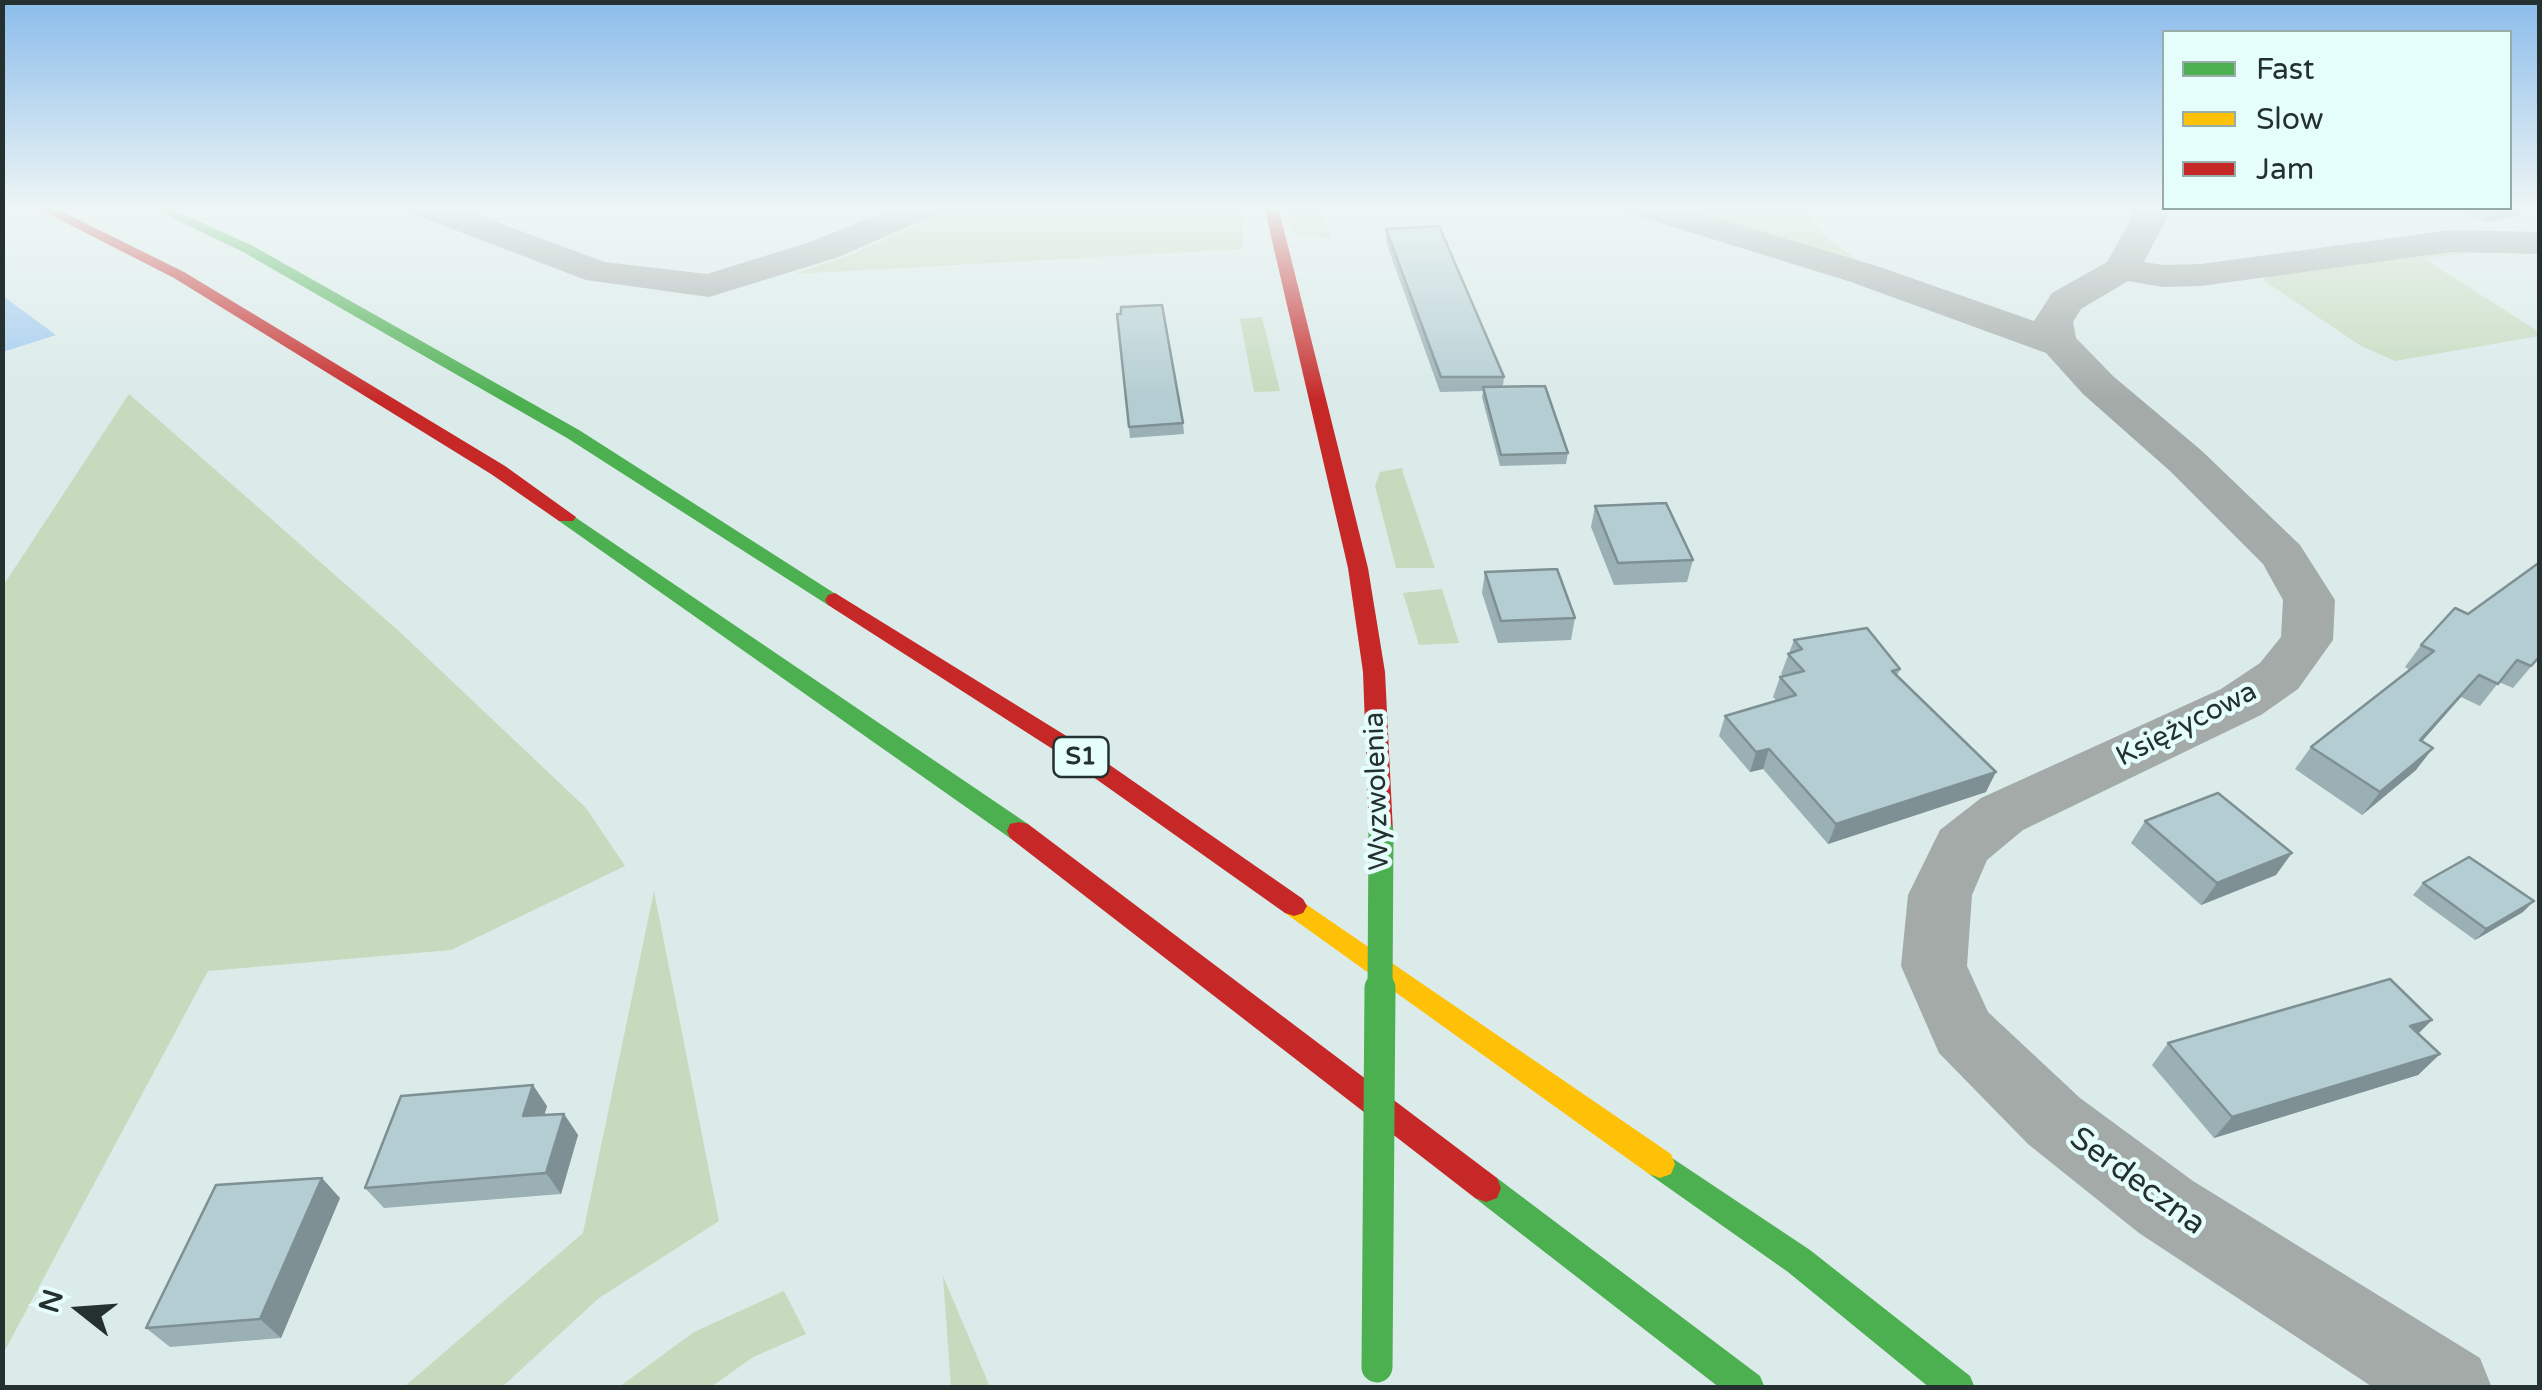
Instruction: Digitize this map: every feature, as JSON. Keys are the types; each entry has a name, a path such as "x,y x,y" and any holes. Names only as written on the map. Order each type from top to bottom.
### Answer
{"main road":[{"path":"173,271 498,470 962,788 1748,1388"},
{"name":"S1","path":"285,271 573,434 1073,751 1799,1261 1958,1388"},
{"name":"Wyzwolenia","path":"1287,271 1358,568 1374,672 1381,832 1377,1377"}],"street":[{"path":"595,271 709,286 759,271"},
{"name":"Księżycowa","path":"1854,271 2060,344 2098,385 2228,501 2282,556 2309,600 2307,640 2278,676 2241,702 2002,814 1962,846 1940,894"},
{"path":"2060,344 2053,332 2058,310 2080,292 2119,271"},
{"path":"2133,271 2163,276 2230,271"},
{"name":"Serdeczna","path":"1940,894 1934,966 1962,1032 2054,1121 2166,1207 2450,1388"}],"green space":[{"path":"803,271 850,271 794,274"},
{"path":"2295,271 2443,271 2539,332 2539,336 2395,361 2361,346 2263,280 2266,275"},
{"path":"1262,317 1280,391 1254,392 1240,319"},
{"path":"129,394 401,633 586,808 625,866 451,950 208,971 3,1354 3,586"},
{"path":"1402,468 1435,568 1396,568 1375,486 1380,472"},
{"path":"1442,589 1459,643 1419,645 1403,593"},
{"path":"654,891 719,1221 599,1298 502,1387 404,1387 583,1233"},
{"path":"943,1276 990,1387 951,1387"},
{"path":"784,1291 806,1334 753,1357 711,1387 619,1387 694,1332"}],"water":[{"path":"3,296 56,335 3,352"}],"building":[{"path":"1402,271 1458,271 1504,377 1441,377"},
{"path":"1162,305 1183,423 1129,427 1117,314 1121,314 1121,307"},
{"path":"1545,386 1568,453 1501,455 1483,387"},
{"path":"1666,503 1693,560 1618,563 1595,506"},
{"path":"2540,562 2540,656 2531,666 2517,660 2498,684 2479,675 2420,740 2433,748 2380,792 2311,747 2434,651 2421,645 2455,608 2468,614"},
{"path":"1557,569 1575,618 1501,621 1485,572"},
{"path":"1867,628 1900,669 1892,671 1996,772 1836,824 1769,749 1756,752 1725,716 1796,695 1780,677 1804,671 1788,654 1802,649 1794,640"},
{"path":"2218,793 2292,853 2217,883 2145,821"},
{"path":"2469,857 2534,901 2486,929 2423,883"},
{"path":"2390,979 2432,1020 2410,1026 2440,1054 2232,1117 2168,1043"},
{"path":"533,1085 523,1116 564,1114 546,1173 365,1188 401,1096"},
{"path":"322,1178 260,1319 146,1328 216,1185"}],"traffic: fast":[{"path":"286,271 573,434 835,600"},
{"path":"566,517 1019,831"},
{"path":"1377,1367 1381,832"},
{"path":"1660,1164 1799,1261 1958,1388"},
{"path":"1486,1188 1748,1388"}],"traffic: slow":[{"path":"1294,906 1660,1164"}],"traffic: jam":[{"path":"171,271 498,470 566,517"},
{"path":"1287,271 1358,568 1374,672 1381,832"},
{"path":"835,600 1073,751 1294,906"},
{"path":"1019,831 1486,1188"}]}
